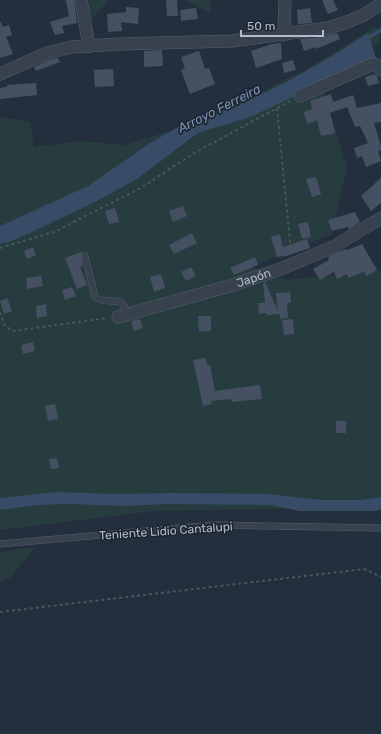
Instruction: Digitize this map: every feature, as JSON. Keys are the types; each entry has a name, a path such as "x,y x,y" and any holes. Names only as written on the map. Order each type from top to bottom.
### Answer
{"street":[{"path":"81,0 89,46"},
{"path":"284,35 285,0"},
{"path":"0,74 47,53 72,47 119,44 232,41 328,28 364,15 381,4"},
{"path":"300,96 373,64 379,66 381,70"},
{"name":"Japón","path":"122,316 233,285 292,264 333,247 381,218"}],"lane":[{"path":"85,256 95,297 100,301 119,301 124,306 122,316"},
{"name":"Teniente Lidio Cantalupi","path":"0,544 213,525 381,528"}],"path":[{"path":"0,248 57,231 139,189 196,152 300,96"},
{"path":"277,108 292,264"},
{"path":"0,312 5,326 13,331 122,316"},
{"path":"0,612 364,569 381,577"}],"green space":[{"path":"62,0 108,0 90,22"},
{"path":"186,0 210,0 210,13"},
{"path":"376,26 380,41 324,93 347,167 332,234 251,267 286,280 381,271 381,507 154,511 0,530 0,117 30,122 34,147 80,141 124,145 186,126 244,101 314,65"},
{"path":"35,547 11,577 0,583 0,552"}],"water":[{"path":"368,33 376,58 250,117 198,133 137,179 95,202 15,240 0,244 0,226 88,186 150,143 180,126 235,107 290,80 334,55"},
{"path":"55,492 118,494 269,494 321,500 361,500 381,497 381,509 375,511 300,511 270,505 167,504 124,506 69,504 38,505 0,510 0,498"}],"building":[{"path":"66,0 74,0 77,23 62,26 64,33 55,35 50,22 69,16"},
{"path":"166,0 177,0 178,16 167,16"},
{"path":"322,0 333,0 338,10 328,14"},
{"path":"126,7 139,8 138,24 121,22 122,31 108,32 107,14 126,12"},
{"path":"196,8 198,19 181,21 180,10"},
{"path":"310,8 312,23 298,24 297,10"},
{"path":"0,22 3,27 9,25 12,35 6,37 13,54 0,58"},
{"path":"337,33 340,39 316,49 315,47 304,51 300,39 320,37"},
{"path":"281,43 282,59 256,68 251,51 272,44"},
{"path":"162,50 163,66 144,67 144,51"},
{"path":"199,51 205,69 209,68 215,84 190,94 181,70 185,68 181,57"},
{"path":"58,58 60,62 36,71 34,67 49,60"},
{"path":"293,60 296,70 284,73 282,63"},
{"path":"113,69 114,86 95,87 94,70"},
{"path":"374,74 377,76 379,83 368,86 365,77"},
{"path":"36,83 37,95 0,99 0,88 7,87 7,85"},
{"path":"331,94 333,102 353,95 357,108 381,103 381,122 374,123 381,146 381,150 378,151 381,161 366,167 362,156 357,158 354,148 368,143 360,126 355,127 347,107 330,113 335,133 321,136 317,120 308,124 303,112 312,109 310,101"},
{"path":"316,177 321,194 312,197 306,179"},
{"path":"381,178 381,203 371,211 361,196"},
{"path":"183,206 187,216 173,222 169,211"},
{"path":"115,208 119,222 109,224 105,211"},
{"path":"355,212 360,222 349,229 348,227 332,231 328,220"},
{"path":"308,222 311,237 302,239 298,224"},
{"path":"192,233 197,243 174,254 169,245"},
{"path":"280,234 283,247 307,239 310,248 286,256 277,257 271,237"},
{"path":"362,244 377,270 367,276 364,272 348,278 347,274 337,279 334,272 320,280 313,269 329,260 328,257 340,251"},
{"path":"33,247 36,255 27,259 24,251"},
{"path":"81,252 83,266 80,267 87,285 77,289 65,258"},
{"path":"255,257 258,265 234,275 230,268"},
{"path":"191,267 196,276 186,281 181,272"},
{"path":"161,274 165,288 154,292 150,277"},
{"path":"41,276 43,286 27,289 26,278"},
{"path":"265,282 278,311 276,293 290,292 291,303 287,303 288,318 280,319 280,314 259,314 258,303 265,303 263,283"},
{"path":"72,287 76,296 65,300 62,290"},
{"path":"7,298 12,311 4,314 0,301"},
{"path":"46,304 47,316 37,318 36,306"},
{"path":"198,316 211,316 211,331 199,332"},
{"path":"140,319 143,328 134,331 131,321"},
{"path":"293,319 294,334 284,335 282,320"},
{"path":"33,342 35,351 23,354 21,345"},
{"path":"206,358 207,365 210,365 215,391 260,385 262,399 232,402 231,399 211,401 212,404 203,406 193,360"},
{"path":"55,404 58,419 48,421 45,406"},
{"path":"336,421 346,421 346,433 336,433"},
{"path":"57,458 59,468 51,469 49,459"}],"waterway":[{"name":"Arroyo Ferreira","path":"366,39 381,30"}]}
